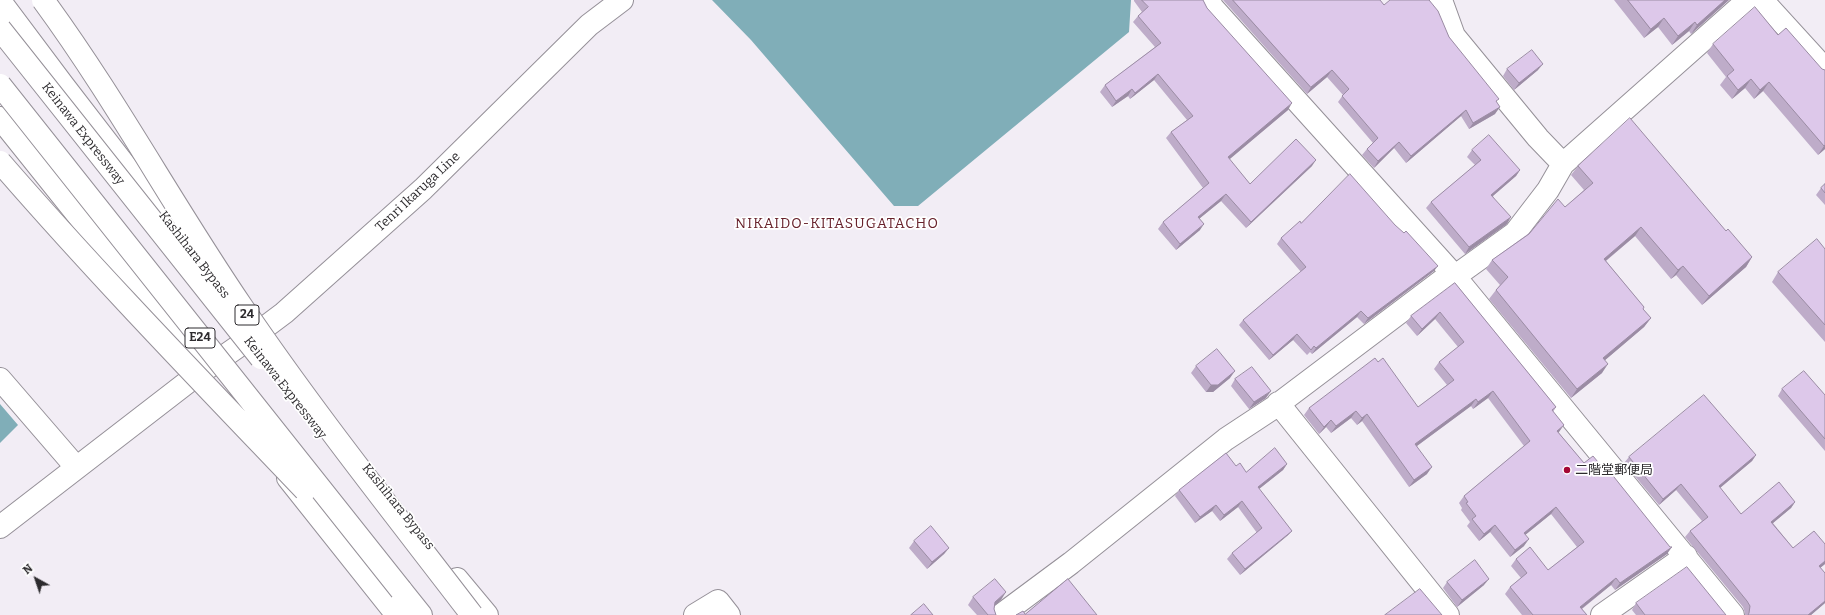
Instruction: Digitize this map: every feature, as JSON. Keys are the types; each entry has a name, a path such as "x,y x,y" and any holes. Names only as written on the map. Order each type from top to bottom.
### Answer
{"main road":[{"name":"Kashihara Bypass","path":"0,0 63,85 256,334 487,615"},
{"name":"24","path":"43,0 108,94 241,306 321,417 472,615"},
{"name":"Tenri Ikaruga Line","path":"0,527 202,371 284,313 423,189 589,26 622,0"},
{"path":"1208,0 1213,8 1453,275 1734,615"},
{"path":"1441,0 1454,36 1538,138 1563,164"},
{"path":"1001,615 1071,563 1226,439 1278,404 1453,275 1515,233 1548,190 1563,164 1748,0"},
{"path":"1762,0 1825,69"},
{"name":"Keinawa Expressway","path":"0,29 465,615"},
{"name":"E24","path":"0,85 421,615"},
{"path":"0,118 397,615"},
{"path":"0,162 139,317 401,590"},
{"path":"0,378 76,467"},
{"path":"1278,404 1448,615"},
{"path":"1602,615 1686,556"},
{"path":"695,615 718,601 729,615"}],"water":[{"path":"712,0 1131,0 1129,32 918,206 894,206 751,40"},
{"path":"0,404 18,425 0,443"}],"building":[{"path":"1142,0 1203,0 1207,8 1292,103 1228,157 1250,184 1296,139 1316,160 1251,222 1226,194 1198,217 1204,224 1180,244 1163,222 1209,183 1171,132 1193,116 1158,74 1135,93 1132,89 1116,101 1105,85 1161,43 1138,16 1148,7"},
{"path":"1233,0 1380,0 1384,5 1390,0 1429,0 1438,11 1449,37 1499,99 1496,101 1500,107 1473,123 1466,110 1411,156 1399,142 1378,161 1367,149 1378,138 1342,96 1349,89 1332,70 1311,87"},
{"path":"1628,0 1725,0 1697,25 1695,22 1678,36 1664,18 1651,29"},
{"path":"1755,7 1778,35 1786,28 1822,69 1825,70 1824,146 1769,82 1760,90 1751,79 1738,90 1727,76 1734,70 1713,44"},
{"path":"1532,50 1543,64 1519,83 1507,69"},
{"path":"1630,118 1726,231 1728,229 1752,257 1709,296 1683,266 1678,270 1641,227 1604,259 1644,307 1643,309 1651,318 1603,358 1608,364 1577,389 1496,290 1508,277 1492,260 1529,234 1558,199 1565,207 1593,183 1578,166"},
{"path":"1489,135 1520,170 1491,195 1511,217 1469,247 1431,202 1481,160 1472,150"},
{"path":"1350,174 1395,225 1404,233 1406,231 1438,266 1368,318 1361,311 1316,348 1314,346 1311,350 1297,334 1273,355 1243,320 1306,267 1281,238 1300,221 1301,223"},
{"path":"1825,184 1825,193 1821,188"},
{"path":"1817,239 1825,249 1825,325 1778,272"},
{"path":"1455,283 1556,407 1552,410 1564,425 1557,431 1584,463 1593,456 1608,474 1610,472 1670,547 1672,547 1620,583 1616,578 1580,607 1587,615 1533,615 1510,587 1527,573 1516,559 1530,547 1548,570 1584,542 1556,507 1524,533 1529,539 1515,550 1495,525 1484,534 1472,519 1476,516 1466,503 1468,502 1464,496 1530,441 1493,391 1478,402 1476,399 1415,444 1432,467 1414,480 1367,414 1362,418 1356,411 1336,426 1331,420 1324,427 1309,408 1375,358 1378,362 1383,358 1418,407 1454,380 1439,362 1464,342 1440,312 1422,329 1411,316"},
{"path":"1217,349 1235,371 1218,385 1211,385 1196,366"},
{"path":"1252,367 1271,391 1254,402 1235,379"},
{"path":"1804,371 1825,395 1825,439 1782,389"},
{"path":"1704,395 1756,455 1719,486 1741,514 1779,482 1795,502 1771,522 1793,548 1814,531 1825,544 1825,561 1819,566 1825,573 1825,601 1808,615 1748,615 1750,606 1747,601 1690,531 1708,517 1681,484 1663,499 1629,457"},
{"path":"1275,448 1287,464 1258,487 1292,531 1245,569 1232,553 1262,528 1242,501 1224,515 1216,505 1200,517 1179,490 1226,453 1236,466 1240,463 1246,472"},
{"path":"931,526 949,548 932,562 914,541"},
{"path":"1475,560 1489,579 1462,600 1447,582"},
{"path":"1687,567 1726,615 1645,615 1636,603"},
{"path":"995,579 1006,592 995,602 994,609 996,615 988,615 973,597"},
{"path":"1068,579 1097,615 1016,615 1023,611 1025,614"},
{"path":"1420,589 1442,615 1385,615"},
{"path":"924,604 933,615 911,615"}],"place":[{"name":"二階堂郵便局","path":"1567,470"}],"district":[{"name":"NIKAIDO-KITASUGATACHO","path":"837,224"}]}
